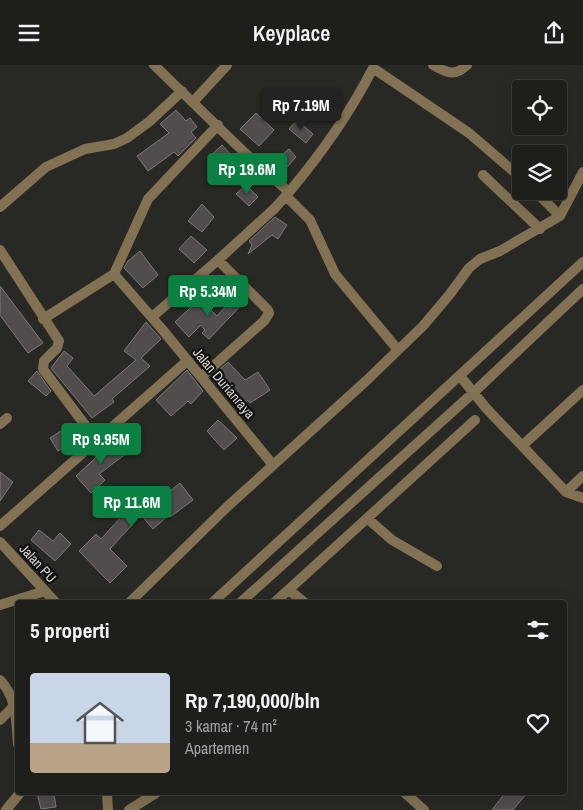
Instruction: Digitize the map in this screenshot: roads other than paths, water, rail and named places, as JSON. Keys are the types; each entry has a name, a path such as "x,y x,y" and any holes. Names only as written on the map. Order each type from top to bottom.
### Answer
{"street":[{"path":"154,65 288,194 310,220 335,273 398,350"},
{"path":"193,102 227,65"},
{"path":"433,65 449,74 454,74 467,65"},
{"path":"152,317 218,260 288,194 324,150 354,105 373,66 469,133 512,170"},
{"path":"0,207 46,167 86,149 114,144 127,138 150,121 182,91"},
{"path":"43,319 114,274 148,199 218,125"},
{"path":"132,600 273,465 398,350 450,294 469,268 480,259 540,229 560,216 583,172"},
{"path":"483,175 540,229"},
{"path":"544,200 560,216"},
{"path":"0,250 59,341 59,345 44,361 44,369 96,441"},
{"path":"201,377 256,329 269,313 218,260"},
{"path":"215,600 583,262"},
{"name":"Jalan Durianraya","path":"114,274 152,317 273,465"},
{"path":"243,600 473,393 583,289"},
{"path":"0,526 187,361"},
{"path":"460,376 473,393 566,493 583,498"},
{"path":"523,445 583,390"},
{"path":"277,600 475,420"},
{"path":"566,493 583,476"},
{"path":"368,519 392,540 437,566"},
{"name":"Jalan PU","path":"0,542 53,600"},
{"path":"289,590 301,600"},
{"path":"16,600 45,591"},
{"path":"0,605 15,600"},
{"path":"0,680 11,694 15,716"},
{"path":"0,720 14,706"},
{"path":"6,810 18,795"},
{"path":"107,795 108,810"},
{"path":"129,810 153,795"},
{"path":"407,795 424,810"}]}
